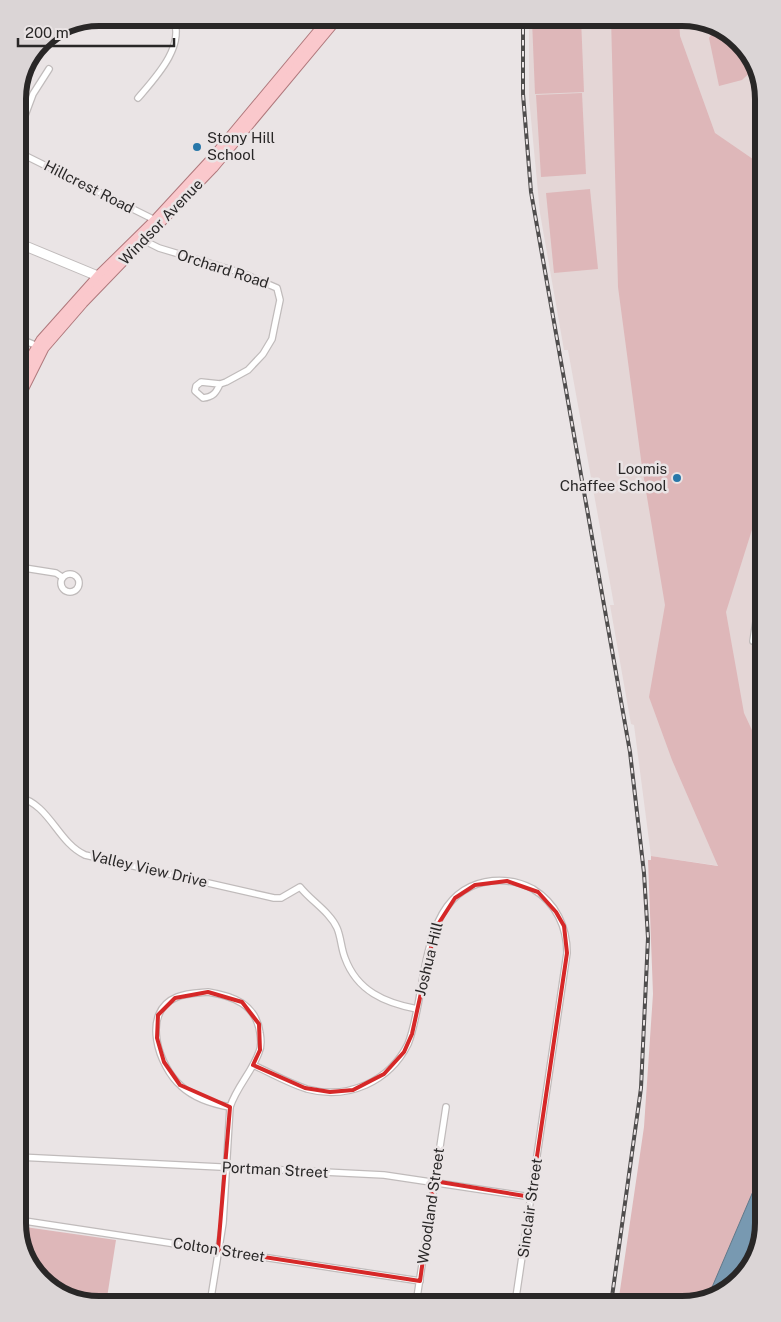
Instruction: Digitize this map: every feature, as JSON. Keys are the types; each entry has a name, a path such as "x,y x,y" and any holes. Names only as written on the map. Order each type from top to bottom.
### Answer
{"main road":[{"name":"Windsor Avenue","path":"158,222 322,26"},
{"name":"Windsor Avenue","path":"26,372 41,347 102,277 213,168 332,26"},
{"path":"26,246 102,277"},
{"name":"Windsor Avenue","path":"26,385 41,347"}],"street":[{"path":"138,98 171,53 176,29 175,26"},
{"path":"26,113 33,94 49,69"},
{"name":"Hillcrest Road","path":"26,156 158,222"},
{"name":"Orchard Road","path":"140,239 158,248 242,273 277,288 280,300 272,339 268,346 248,370 220,384"},
{"path":"26,341 41,347"},
{"path":"26,568 56,573 62,577"},
{"path":"753,642 755,630"},
{"name":"Valley View Drive","path":"26,800 39,807 68,844 85,855 274,898 281,898 300,888 332,920 337,928 345,960 354,977 379,998 417,1009"},
{"name":"Joshua Hill","path":"253,1065 305,1088 330,1092 352,1090 374,1080 400,1059 412,1034 438,920 454,898 475,885 499,880 523,885 544,897 564,926 567,953 544,1111"},
{"path":"211,1296 222,1223 230,1107 234,1094 253,1065 260,1050 259,1024 253,1011 242,1002 228,995 208,992 175,998 158,1015 156,1027 159,1048 164,1062 180,1085 206,1101 230,1107"},
{"name":"Woodland Street","path":"417,1296 446,1107"},
{"name":"Sinclair Street","path":"516,1296 544,1111"},
{"name":"Portman Street","path":"26,1157 384,1175 532,1197"},
{"name":"Colton Street","path":"26,1221 420,1281"}],"highlighted area":[{"path":"507,881 538,892 556,912 564,926 567,953 531,1197 434,1181 420,1281 218,1250 230,1107 180,1085 164,1062 157,1038 158,1015 175,998 208,992 242,1002 259,1024 260,1050 253,1065 305,1088 330,1092 353,1090 384,1074 404,1052 412,1034 435,929 455,898 475,885"}],"shaded area":[{"name":"Loomis Chaffee School","path":"529,26 687,26 705,30 730,44 737,51 751,76 755,99 755,871 651,856 634,725 631,724 610,605 614,605 568,350 564,350 540,213 529,98"},
{"path":"532,26 581,26 584,92 535,94"},
{"path":"611,26 679,26 680,36 715,133 755,160 755,520 726,612 744,713 755,737 755,1187 711,1289 682,1296 619,1296 644,1127 653,994 648,860 651,860 651,856 718,866 672,760 649,697 665,605 642,467 618,287"},
{"path":"712,33 730,44 737,51 750,73 742,80 719,86 709,38"},
{"path":"582,93 586,174 541,177 536,95"},
{"path":"590,189 598,269 554,273 546,193"},
{"path":"27,1227 116,1240 107,1296 94,1296 67,1288 44,1271 30,1246"}],"water":[{"path":"755,1187 755,1223 749,1251 737,1271 730,1278 711,1289"}],"railway":[{"path":"523,26 523,94 531,192 630,752 644,873 648,938 641,1088 612,1296"}],"place":[{"name":"Stony Hill School","path":"197,147"},
{"name":"Loomis Chaffee School","path":"677,478"}]}
